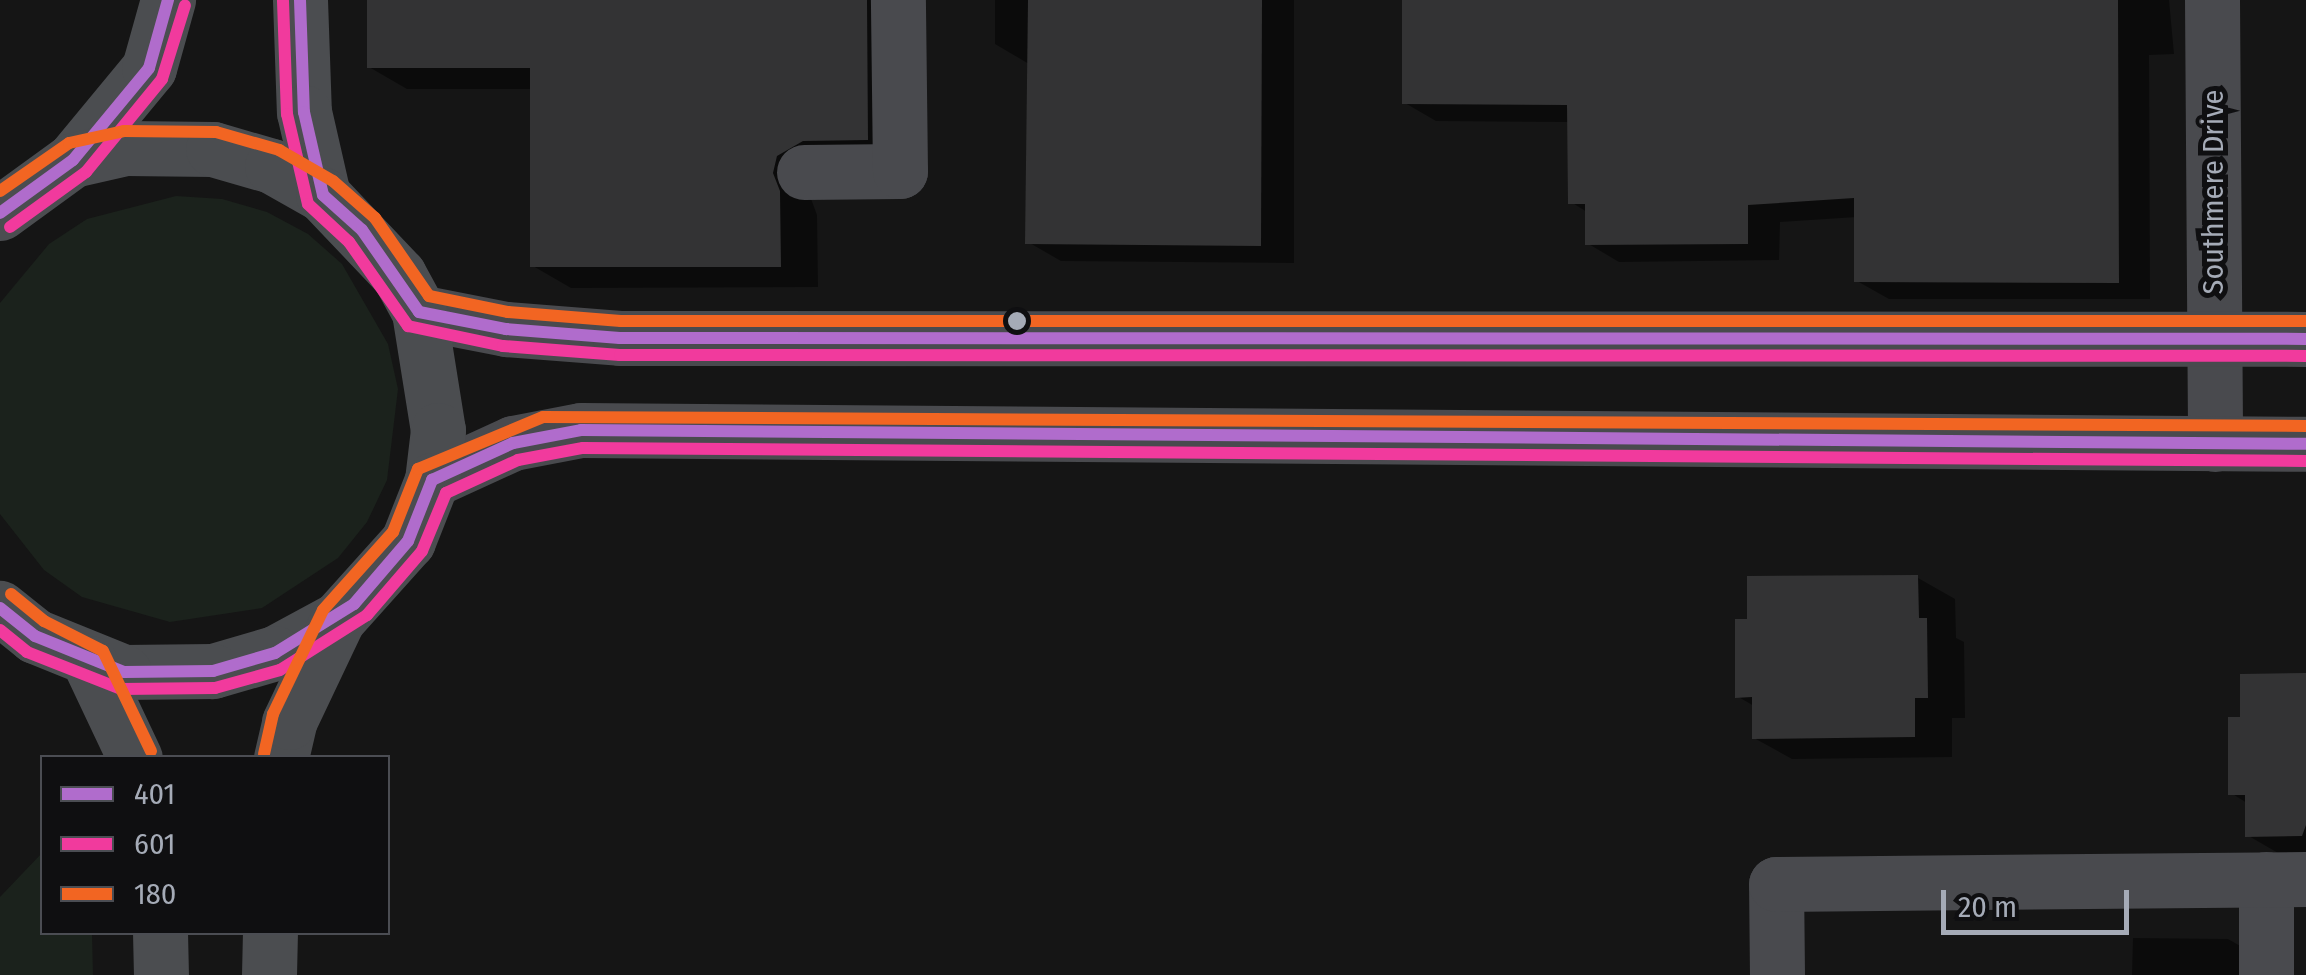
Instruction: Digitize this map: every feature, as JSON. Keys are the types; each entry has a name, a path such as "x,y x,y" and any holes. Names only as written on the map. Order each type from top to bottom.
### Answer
{"main road":[{"path":"0,213 73,160 149,68 168,0"},
{"path":"300,0 304,112 323,194"},
{"path":"73,160 126,148 214,148 272,166 323,194 399,274 419,312 434,376 432,480 408,541 338,619 289,722 282,755"},
{"path":"0,608 34,636 90,663 124,672 213,671 276,654 338,619"},
{"path":"90,663 134,755"},
{"path":"160,935 162,975"},
{"path":"269,975 270,935"}],"street":[{"path":"804,172 900,171 898,0"},
{"name":"Southmere Drive","path":"2212,0 2215,444"},
{"path":"419,312 506,329 620,338 2306,340"},
{"path":"432,480 513,444 581,430 2306,444"},
{"path":"1777,975 1776,884 2286,879 2266,975"}],"shaded area":[{"path":"176,196 222,199 267,212 308,234 342,264 388,344 398,389 387,480 367,522 338,558 262,608 170,622 82,597 44,570 0,514 0,303 49,244 87,219"},
{"path":"40,855 40,935 92,935 93,975 0,975 0,897"}],"building":[{"path":"367,0 867,0 868,140 803,141 777,156 773,173 780,191 781,267 530,267 530,68 367,68"},
{"path":"1028,0 1262,0 1261,246 1025,244"},
{"path":"1402,0 2118,0 2119,283 1854,282 1854,198 1748,205 1748,244 1585,245 1585,204 1568,204 1567,105 1402,104"},
{"path":"1918,575 1919,618 1927,618 1928,698 1915,698 1915,737 1752,739 1752,697 1735,698 1735,619 1747,619 1747,576"},
{"path":"2306,673 2306,825 2302,836 2245,837 2245,795 2228,795 2228,717 2240,717 2240,674"}],"transit line":[{"name":"401","path":"0,213 73,160 149,68 168,0"},
{"name":"401","path":"300,0 304,112 323,195 362,230 419,312 506,329 620,338 2306,339"},
{"name":"601","path":"283,1 287,114 308,204 349,242 408,326 503,346 620,355 2306,356"},
{"name":"601","path":"10,227 86,172 162,79 185,5"},
{"name":"180","path":"0,191 69,143 124,131 216,132 279,150 333,181 375,218 429,296 508,312 621,321 2306,321"},
{"name":"180","path":"264,754 273,714 323,610 393,532 418,469 543,417 2306,426"},
{"name":"401","path":"0,608 35,636 124,672 213,671 275,653 354,604 408,541 432,480 513,443 581,430 2306,444"},
{"name":"601","path":"0,630 27,652 121,689 215,688 280,670 367,615 422,551 446,493 518,460 583,448 2306,461"},
{"name":"180","path":"11,594 44,621 103,651 151,751"}]}
